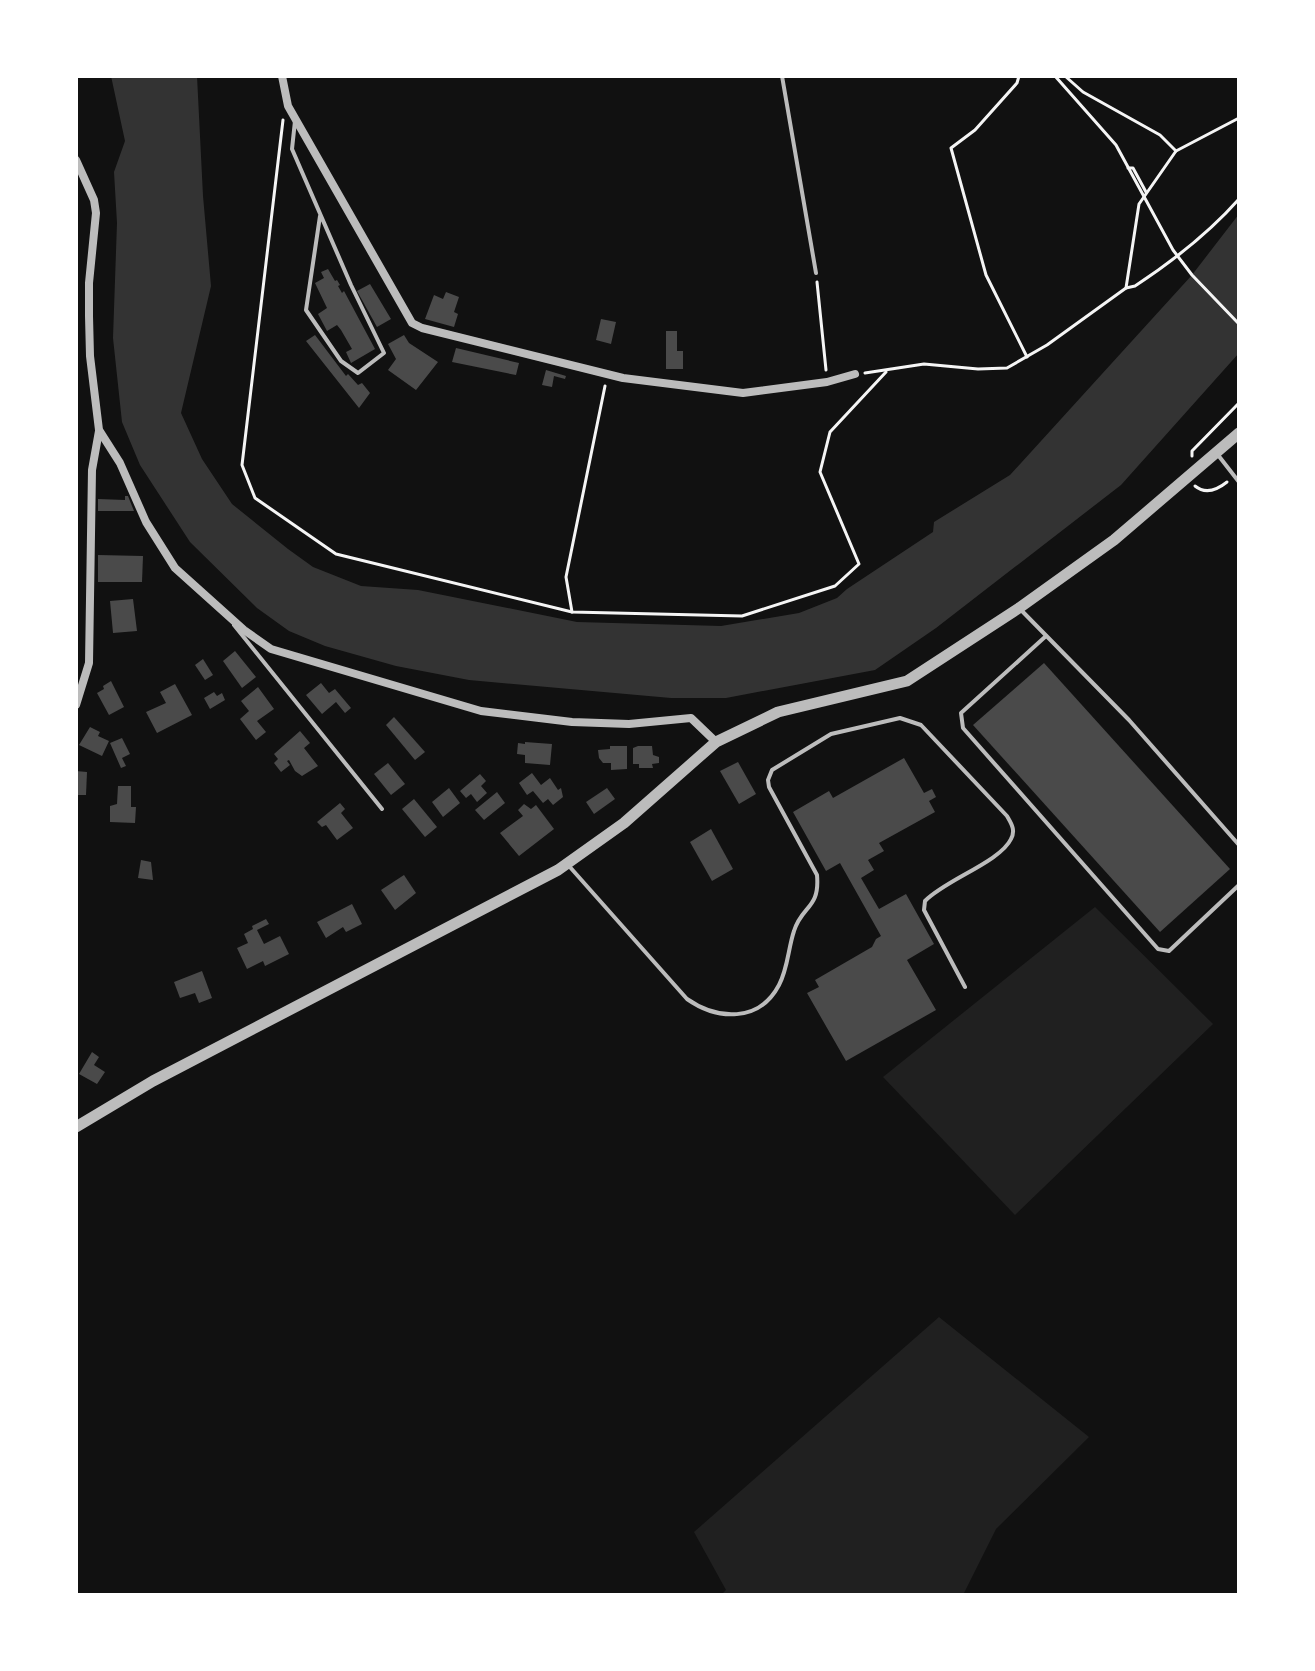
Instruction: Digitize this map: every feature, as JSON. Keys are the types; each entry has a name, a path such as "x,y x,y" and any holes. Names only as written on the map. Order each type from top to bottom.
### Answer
{"street":[{"path":"282,76 288,106 412,323 608,374 743,393 827,382 855,374"},
{"path":"76,160 94,200 96,213 89,316 90,356 99,430 92,470 89,663 76,705"},
{"path":"99,430 120,463 146,522 175,568 222,611 271,649 481,711 572,722 629,724 691,718 716,742"},
{"path":"76,1127 153,1081 480,913 568,864 624,823 716,742 778,712 907,681 1019,608 1114,540 1239,433"}],"lane":[{"path":"782,76 816,273"},
{"path":"296,119 292,149 384,353 358,373 341,361 306,310 320,216"},
{"path":"1217,453 1237,480"},
{"path":"1019,608 1129,720 1239,845"},
{"path":"222,611 382,809"},
{"path":"1046,636 961,713 963,728 1158,949 1169,951 1239,885"},
{"path":"568,864 687,999 702,1009 721,1015 738,1015 768,1000 779,987 794,930 810,908 818,889 817,875 769,787 772,770 831,734 900,718 921,725 1007,816 1014,828 1011,840 995,856 934,891 925,901 924,910 965,987"}],"path":[{"path":"1019,76 1017,83 975,130 951,148 986,275 1027,357"},
{"path":"1055,76 1116,145 1173,250 1239,324"},
{"path":"1065,76 1083,92 1160,135 1176,151"},
{"path":"284,113 242,465 255,498 336,554 572,612 742,616 835,586 859,564 820,472 830,432 886,372"},
{"path":"1126,288 1139,204 1176,151 1239,118"},
{"path":"1128,168 1133,168 1147,193"},
{"path":"855,374 886,372 924,364 1007,368 1126,288 1135,286 1181,256 1239,199"},
{"path":"816,273 827,382"},
{"path":"572,612 566,577 608,374"},
{"path":"1237,480 1216,490 1200,490 1190,477 1192,451 1239,403"}],"shaded area":[{"path":"111,76 197,76 211,286 181,413 202,459 232,504 288,549 313,567 361,586 418,590 577,622 721,626 799,613 837,598 933,532 934,522 1010,475 1192,275 1239,214 1239,353 1121,485 936,628 875,670 726,698 671,698 469,680 396,666 325,646 289,631 257,608 190,542 140,465 122,422 113,338 117,223 114,172 125,141"},
{"path":"1095,907 1213,1024 1015,1215 883,1077"},
{"path":"939,1317 1089,1437 996,1529 963,1595 721,1595 726,1590 694,1532"}],"building":[{"path":"328,269 342,293 344,291 375,349 351,363 346,352 352,349 341,330 337,325 327,331 318,314 327,308 315,283 324,278 321,272"},
{"path":"370,284 391,319 377,327 357,291"},
{"path":"446,292 459,297 454,312 458,314 454,327 425,319 434,295 443,299"},
{"path":"601,319 616,322 611,344 596,340"},
{"path":"666,331 677,331 677,351 683,351 683,369 666,369"},
{"path":"315,335 346,376 348,374 358,385 362,383 370,393 359,408 306,341"},
{"path":"404,335 409,343 438,362 416,390 388,370 396,359 388,344"},
{"path":"456,348 519,363 516,375 452,362"},
{"path":"546,370 566,376 565,379 554,376 552,387 542,385"},
{"path":"128,496 134,511 98,511 98,499 125,500"},
{"path":"98,555 143,556 142,582 98,582"},
{"path":"133,599 137,631 113,633 110,601"},
{"path":"235,651 256,677 242,688 223,661"},
{"path":"203,659 213,675 205,680 195,665"},
{"path":"1044,663 1230,869 1160,932 973,725"},
{"path":"111,681 124,707 109,715 97,693"},
{"path":"321,683 329,693 335,689 351,708 345,713 336,702 322,714 306,695"},
{"path":"175,684 192,715 157,733 146,712 166,703 160,692"},
{"path":"258,687 274,709 257,721 266,732 256,740 240,719 249,711 241,701"},
{"path":"214,692 217,696 222,693 225,700 210,709 204,698"},
{"path":"394,717 425,752 415,760 386,725"},
{"path":"90,727 100,732 98,736 109,741 102,756 79,745"},
{"path":"300,731 310,743 304,748 318,766 302,776 289,760 290,765 281,772 274,763 278,759 274,754"},
{"path":"122,738 130,754 122,758 126,766 121,768 110,743"},
{"path":"518,743 552,744 550,765 525,763 525,755 517,754"},
{"path":"610,746 627,746 627,769 611,770 611,763 603,763 599,758 598,750 610,749"},
{"path":"652,746 653,755 659,757 659,763 652,764 653,768 639,768 639,764 633,764 633,748"},
{"path":"904,758 924,793 932,789 936,797 929,801 935,812 879,843 884,851 868,860 874,870 861,878 879,909 906,894 934,944 907,960 936,1010 846,1061 807,993 819,987 815,980 872,947 881,936 840,863 826,871 793,812 829,791 833,798"},
{"path":"738,762 756,794 739,804 720,771"},
{"path":"388,763 405,784 391,795 374,774"},
{"path":"76,771 87,772 86,795 76,795"},
{"path":"532,773 541,785 550,778 558,790 561,788 563,797 553,805 548,799 543,803 533,791 527,795 519,783"},
{"path":"480,774 486,781 481,786 487,793 477,802 471,794 466,798 460,791"},
{"path":"118,786 131,786 131,807 136,807 135,823 110,822 110,806 117,804"},
{"path":"449,788 460,803 443,817 432,802"},
{"path":"607,788 615,799 594,814 586,802"},
{"path":"497,792 505,803 484,820 475,810"},
{"path":"414,799 437,827 425,837 402,809"},
{"path":"340,803 345,809 341,813 353,828 337,840 326,825 322,827 317,822"},
{"path":"524,804 531,809 536,805 554,829 519,856 500,833 523,816 518,810"},
{"path":"711,829 733,869 712,881 690,842"},
{"path":"141,860 151,862 153,880 138,878"},
{"path":"404,875 416,893 395,910 381,890"},
{"path":"352,904 362,924 346,932 343,927 326,938 317,922"},
{"path":"266,919 269,924 257,930 264,944 280,936 289,954 265,966 263,961 247,969 237,948 248,943 244,934 253,929 252,926"},
{"path":"202,971 212,998 199,1003 195,993 180,998 174,982"},
{"path":"92,1052 99,1057 94,1065 105,1072 97,1084 79,1074"}]}
